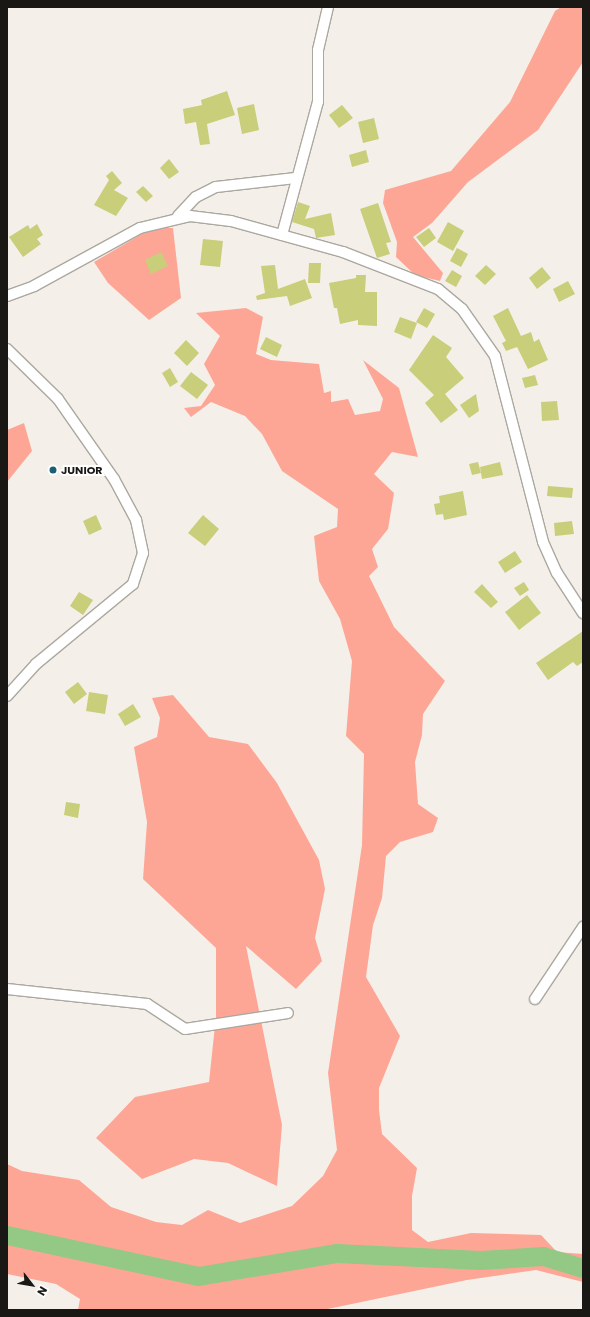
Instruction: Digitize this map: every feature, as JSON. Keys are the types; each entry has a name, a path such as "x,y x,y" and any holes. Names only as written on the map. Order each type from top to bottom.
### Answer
{"street":[{"path":"282,235 295,178 318,102 318,50 328,7"},
{"path":"178,216 196,196 211,189 295,178"},
{"path":"7,296 34,286 140,228 178,216 217,218 343,252 438,289 479,330 495,356 502,378 543,542 557,573 583,613"},
{"path":"7,348 58,398 114,479 136,520 143,553 133,584 36,664 7,696"},
{"path":"535,999 583,927"},
{"path":"7,989 147,1004 184,1029 288,1013"}],"shaded area":[{"path":"561,7 583,7 583,62 538,130 468,182 432,223 413,237 443,273 440,281 415,275 396,257 397,242 383,203 385,190 451,171 510,102 555,11"},
{"path":"152,228 173,228 181,298 149,320 108,283 94,262"},
{"path":"246,308 263,317 256,354 271,360 319,364 324,393 331,391 331,402 348,399 355,415 380,411 383,399 363,360 399,388 418,457 392,452 374,474 394,493 388,529 372,549 378,567 369,576 394,627 445,681 423,714 422,735 415,762 418,804 438,818 433,832 400,842 386,856 382,898 373,925 366,977 400,1036 379,1088 379,1110 382,1134 417,1168 412,1196 412,1230 428,1242 471,1233 541,1235 557,1252 583,1254 583,1282 536,1270 467,1280 323,1310 78,1310 80,1299 56,1284 7,1274 7,1164 22,1171 79,1180 111,1207 156,1222 182,1225 208,1210 240,1223 292,1206 323,1176 337,1150 328,1073 362,845 364,754 346,736 352,661 340,619 319,581 314,536 337,527 338,509 282,471 262,434 245,416 211,402 191,417 184,408 201,406 215,385 204,364 220,336 196,313"},
{"path":"24,423 32,451 7,482 7,430"},
{"path":"173,695 209,737 248,744 277,783 319,860 325,889 315,938 322,961 296,989 246,946 282,1125 277,1186 228,1163 194,1159 142,1179 96,1138 135,1097 209,1082 216,1016 216,948 143,879 147,822 134,747 157,737 160,718 152,698"}],"building":[{"path":"227,91 235,115 207,124 210,144 200,145 196,122 185,124 183,109 202,105 201,100"},
{"path":"254,104 259,130 242,134 237,108"},
{"path":"342,105 353,118 339,128 329,115"},
{"path":"374,118 379,139 363,143 358,122"},
{"path":"366,150 369,162 352,167 349,155"},
{"path":"169,159 179,172 169,179 160,168"},
{"path":"112,171 122,183 114,190 128,198 116,216 94,205 109,180 106,176"},
{"path":"143,186 153,196 146,202 136,192"},
{"path":"298,202 310,206 305,219 331,213 335,235 316,238 314,229 292,222"},
{"path":"378,203 391,242 386,243 390,254 377,258 360,209"},
{"path":"448,222 464,231 453,251 437,242"},
{"path":"37,224 43,235 37,239 41,244 23,257 9,237 28,225 30,229"},
{"path":"429,228 436,238 424,247 416,237"},
{"path":"203,239 223,241 220,267 200,265"},
{"path":"457,248 468,254 461,267 450,261"},
{"path":"161,252 168,266 151,274 145,260"},
{"path":"309,263 321,263 320,283 308,283"},
{"path":"275,265 278,289 305,279 312,298 290,306 287,296 257,300 256,296 265,293 261,266"},
{"path":"486,265 496,274 485,285 475,276"},
{"path":"542,267 551,278 537,289 529,278"},
{"path":"452,270 462,276 456,287 445,281"},
{"path":"356,275 366,275 365,292 377,292 377,326 358,325 358,320 340,324 337,308 334,308 329,283 356,278"},
{"path":"568,281 575,294 559,302 553,289"},
{"path":"424,308 435,314 427,328 416,322"},
{"path":"508,308 521,336 531,332 534,342 539,339 548,360 528,369 517,347 506,351 502,343 506,341 493,316"},
{"path":"400,317 417,323 411,339 394,332"},
{"path":"433,335 452,348 446,357 464,378 445,394 458,410 441,423 425,403 434,395 409,370"},
{"path":"266,337 282,345 277,357 260,349"},
{"path":"186,340 199,353 187,366 174,353"},
{"path":"170,368 178,382 170,387 162,373"},
{"path":"191,372 208,385 197,399 180,386"},
{"path":"535,375 538,385 525,388 522,378"},
{"path":"476,394 479,411 469,418 460,405"},
{"path":"557,401 559,420 542,421 541,402"},
{"path":"478,462 481,473 472,475 469,464"},
{"path":"500,462 503,475 482,479 480,467"},
{"path":"548,486 573,488 572,498 547,496"},
{"path":"463,491 467,515 444,520 443,514 436,515 434,504 440,503 439,496"},
{"path":"96,515 102,529 89,535 83,521"},
{"path":"203,515 219,529 205,546 188,533"},
{"path":"572,521 574,534 555,536 554,523"},
{"path":"515,551 522,562 505,573 498,562"},
{"path":"524,582 529,590 520,596 514,588"},
{"path":"482,584 498,602 491,608 474,592"},
{"path":"79,592 93,600 83,615 70,606"},
{"path":"527,595 541,613 519,630 505,612"},
{"path":"583,631 583,662 577,666 573,662 548,680 536,663"},
{"path":"78,682 87,694 74,704 65,692"},
{"path":"89,692 108,695 105,714 86,711"},
{"path":"133,704 141,717 125,726 118,714"},
{"path":"66,802 80,804 78,818 64,815"}],"waterway":[{"path":"7,1235 198,1276 337,1253 480,1260 543,1256 583,1268"}],"place":[{"name":"JUNIOR","path":"53,470"}]}
